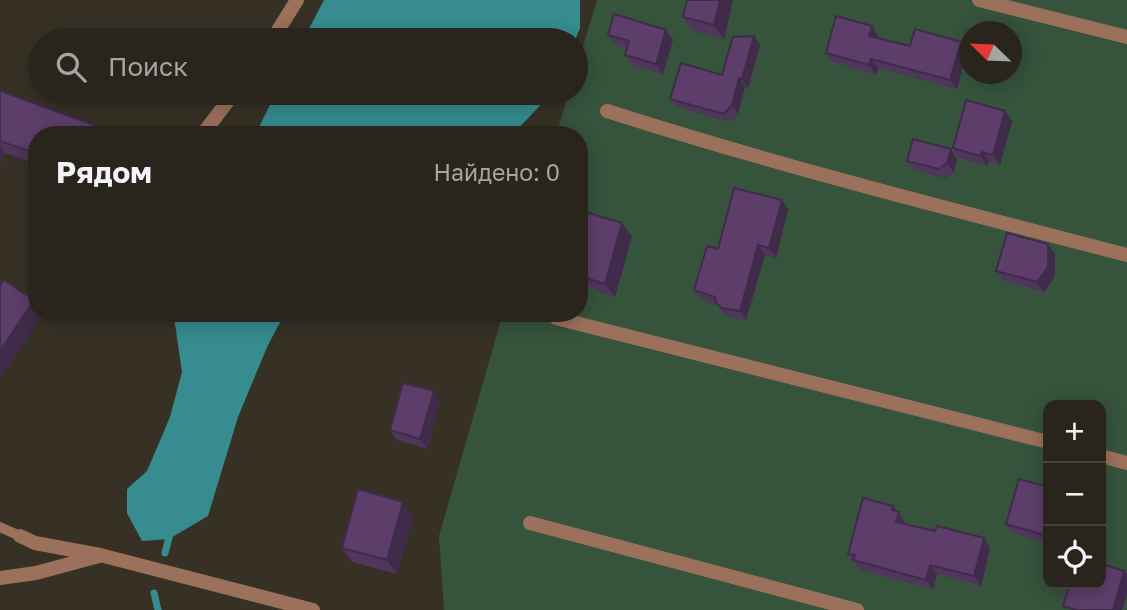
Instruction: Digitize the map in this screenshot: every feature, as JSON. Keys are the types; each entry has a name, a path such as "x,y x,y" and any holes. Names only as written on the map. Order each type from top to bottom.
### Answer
{"street":[{"path":"280,28 298,0"},
{"path":"979,0 1127,37"},
{"path":"209,126 225,105"},
{"path":"607,111 780,164 977,218 1127,255"},
{"path":"571,322 1043,441"},
{"path":"1106,457 1127,463"},
{"path":"530,523 857,610"},
{"path":"20,536 46,545 100,555 313,610"},
{"path":"0,578 36,573 100,555"}],"lane":[{"path":"0,527 20,536"}],"green space":[{"path":"597,0 1127,0 1127,610 444,610 439,536 500,322 588,322 588,126 559,126 565,105 588,105 588,30"}],"water":[{"path":"324,0 580,0 580,28 309,28"},
{"path":"270,105 541,105 521,126 260,126"},
{"path":"175,322 280,322 238,417 208,516 169,539 142,541 127,513 127,489 147,471 170,417 182,372"}],"building":[{"path":"687,0 720,0 714,25 683,17"},
{"path":"614,14 666,30 656,64 625,55 629,41 608,35"},
{"path":"836,16 872,26 869,36 910,46 915,29 959,41 950,80 871,59 869,65 826,53"},
{"path":"754,36 732,105 724,114 670,99 681,63 722,75 733,37"},
{"path":"0,91 28,101 28,105 39,105 97,126 28,126 28,151 0,141"},
{"path":"966,100 1005,111 993,155 982,152 980,156 953,148"},
{"path":"913,139 951,149 947,163 939,169 907,161"},
{"path":"734,188 782,200 769,248 758,245 740,311 722,308 716,303 715,297 694,290 707,246 718,249"},
{"path":"588,213 622,223 605,284 589,279"},
{"path":"1007,233 1048,244 1048,267 1037,282 996,271"},
{"path":"4,280 28,296 28,309 0,351 0,285"},
{"path":"403,383 434,391 420,439 390,430"},
{"path":"1019,479 1043,486 1043,535 1006,524"},
{"path":"358,489 403,502 387,560 342,548"},
{"path":"863,498 893,506 892,510 899,512 896,522 935,531 937,526 984,538 974,576 930,565 926,580 853,560 855,555 848,554"},
{"path":"1106,566 1124,571 1113,610 1077,610 1063,606 1068,589 1106,589"}],"waterway":[{"path":"165,553 171,530"},
{"path":"154,593 158,610"}]}
